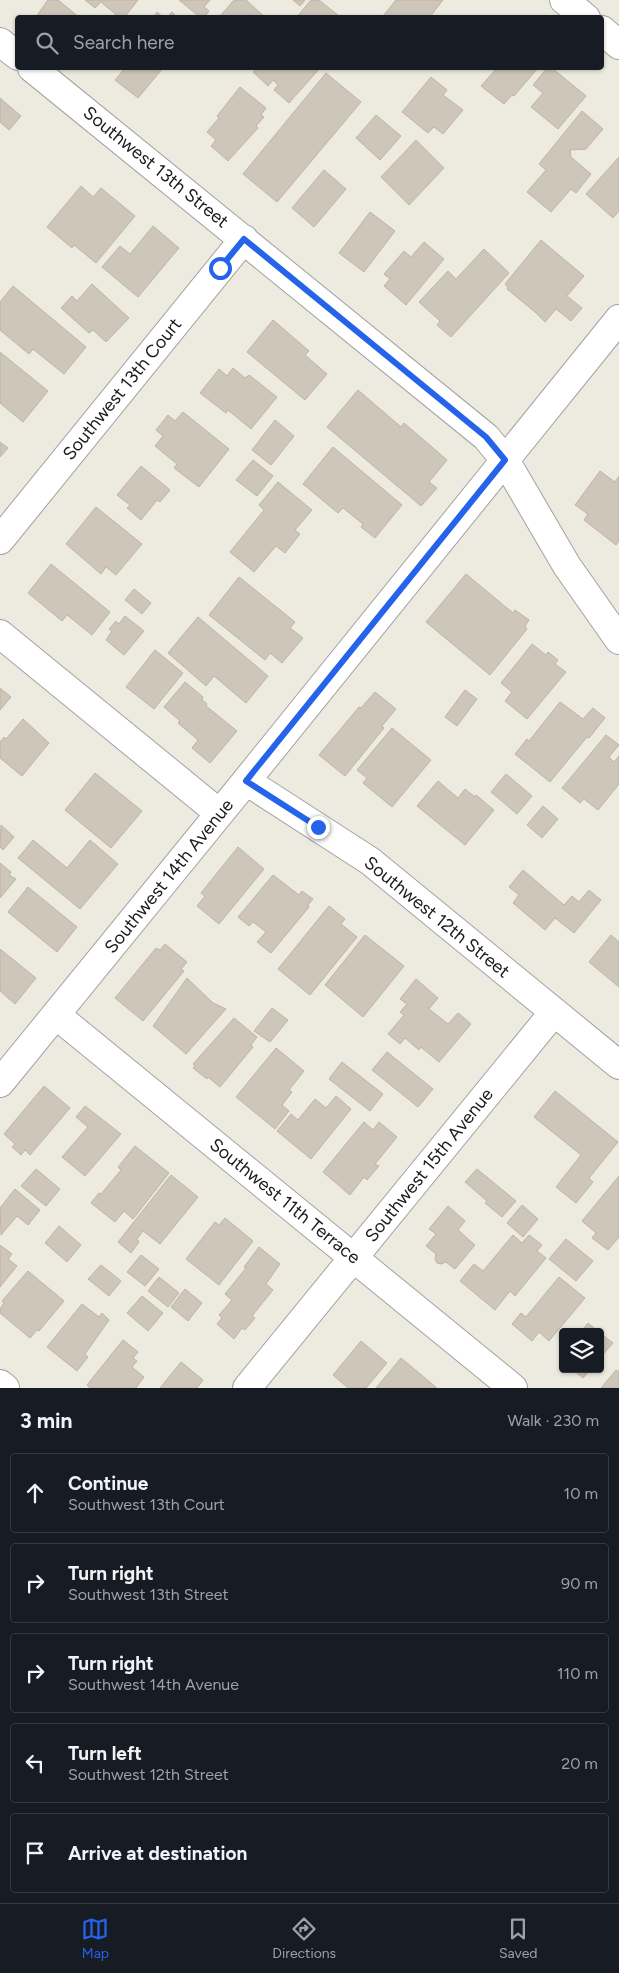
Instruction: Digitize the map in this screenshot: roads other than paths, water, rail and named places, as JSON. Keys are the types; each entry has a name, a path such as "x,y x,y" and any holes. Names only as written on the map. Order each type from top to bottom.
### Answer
{"street":[{"path":"564,0 582,15"},
{"path":"604,32 619,45"},
{"path":"0,42 15,54"},
{"name":"Southwest 13th Street","path":"34,70 486,437 505,460 567,566 619,640"},
{"name":"Southwest 13th Court","path":"0,540 244,239"},
{"name":"Southwest 14th Avenue","path":"0,1082 619,319"},
{"path":"0,634 219,813"},
{"name":"Southwest 12th Street","path":"246,781 370,862 619,1065"},
{"name":"Southwest 15th Avenue","path":"247,1388 554,1012"},
{"name":"Southwest 11th Terrace","path":"56,1015 513,1388"},
{"path":"0,1384 5,1388"}]}
